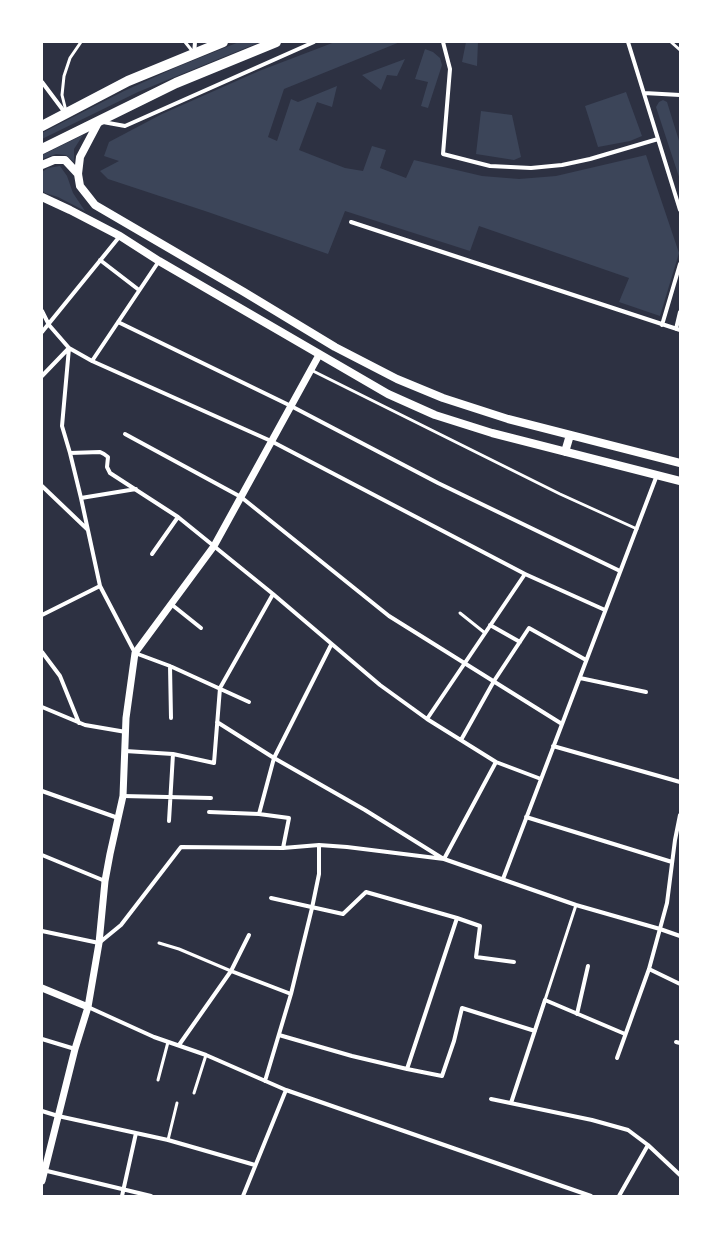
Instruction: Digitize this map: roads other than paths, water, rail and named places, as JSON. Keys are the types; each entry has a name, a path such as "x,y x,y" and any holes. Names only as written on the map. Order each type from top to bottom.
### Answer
{"main road":[{"path":"42,126 128,81 223,42"},
{"path":"42,149 176,83 276,42"},
{"path":"99,121 80,158 78,174 80,186 94,205 244,292 334,347 397,379 443,398 508,418 680,463"},
{"path":"42,165 54,160 65,160 78,174"},
{"path":"42,197 120,236 159,261 388,394 435,415 492,433 680,481"},
{"path":"565,452 570,435"}],"street":[{"path":"194,54 195,42"},
{"path":"99,121 125,126 314,42"},
{"path":"443,42 450,69 442,154 490,166 531,168 562,165 590,159 658,139"},
{"path":"628,42 680,210"},
{"path":"42,82 66,114"},
{"path":"644,93 680,95"},
{"path":"351,222 678,330 680,312"},
{"path":"42,332 120,236"},
{"path":"100,260 140,290"},
{"path":"92,361 159,261"},
{"path":"662,325 680,264"},
{"path":"42,311 49,325 69,348 92,361 271,442 526,574 605,610"},
{"path":"118,322 291,406 438,483 620,571"},
{"path":"42,376 69,348"},
{"path":"69,348 62,426 82,498 100,586 134,653 170,666 249,702"},
{"path":"42,1181 43,1170 75,1049 88,1007 99,943 105,881 123,796 126,732 134,653 214,546 319,355"},
{"path":"124,434 240,498 389,616 562,724"},
{"path":"70,452 100,452 104,454 108,457 107,467 110,473 178,517 273,594 331,645 380,685 427,719 496,762 541,779"},
{"path":"503,879 657,475"},
{"path":"42,486 88,529"},
{"path":"82,498 136,489"},
{"path":"152,554 178,517"},
{"path":"427,719 526,574"},
{"path":"42,614 100,586"},
{"path":"125,751 173,754 214,763 220,688 273,594"},
{"path":"171,604 201,628"},
{"path":"490,625 520,642"},
{"path":"461,740 494,681 529,628 586,660"},
{"path":"259,814 274,758 331,645"},
{"path":"42,652 60,676 79,723"},
{"path":"170,666 172,718"},
{"path":"580,678 646,692"},
{"path":"42,707 85,725 126,732"},
{"path":"217,722 274,758 365,810 444,859"},
{"path":"553,746 680,782"},
{"path":"169,821 173,754"},
{"path":"444,859 496,762"},
{"path":"42,791 118,818"},
{"path":"123,796 211,798"},
{"path":"209,812 259,814 289,818 283,848"},
{"path":"617,1058 649,969 667,903 672,862 678,840 680,814"},
{"path":"526,817 672,862"},
{"path":"265,1081 291,994 312,908 319,874 319,845"},
{"path":"99,943 121,925 181,847 283,848 319,845 444,859 576,905 680,936"},
{"path":"42,855 105,881"},
{"path":"271,898 343,914 366,892 480,926 476,957 514,962"},
{"path":"407,1069 457,918"},
{"path":"42,930 99,943"},
{"path":"179,1045 231,971 249,935"},
{"path":"577,1014 588,966"},
{"path":"649,969 680,984"},
{"path":"231,971 291,994"},
{"path":"42,988 154,1037 206,1055 286,1090 591,1196"},
{"path":"511,1103 545,1000 625,1034"},
{"path":"279,1035 352,1056 442,1076 454,1041 462,1008 535,1031"},
{"path":"42,1039 75,1049"},
{"path":"243,1196 286,1090"},
{"path":"491,1100 592,1120 628,1130 648,1145 680,1175"},
{"path":"42,1111 58,1116 168,1140 255,1165"},
{"path":"122,1196 136,1133"},
{"path":"619,1196 648,1145"},
{"path":"43,1170 151,1196"}],"lane":[{"path":"66,114 62,95 64,76 70,58 81,42"},
{"path":"185,42 194,54"},
{"path":"671,42 680,50"},
{"path":"311,370 560,494 636,529"},
{"path":"460,613 485,633"},
{"path":"545,1000 576,905"},
{"path":"159,943 179,948 231,971"},
{"path":"158,1080 168,1042"},
{"path":"194,1093 206,1055"},
{"path":"168,1140 177,1103"}]}
